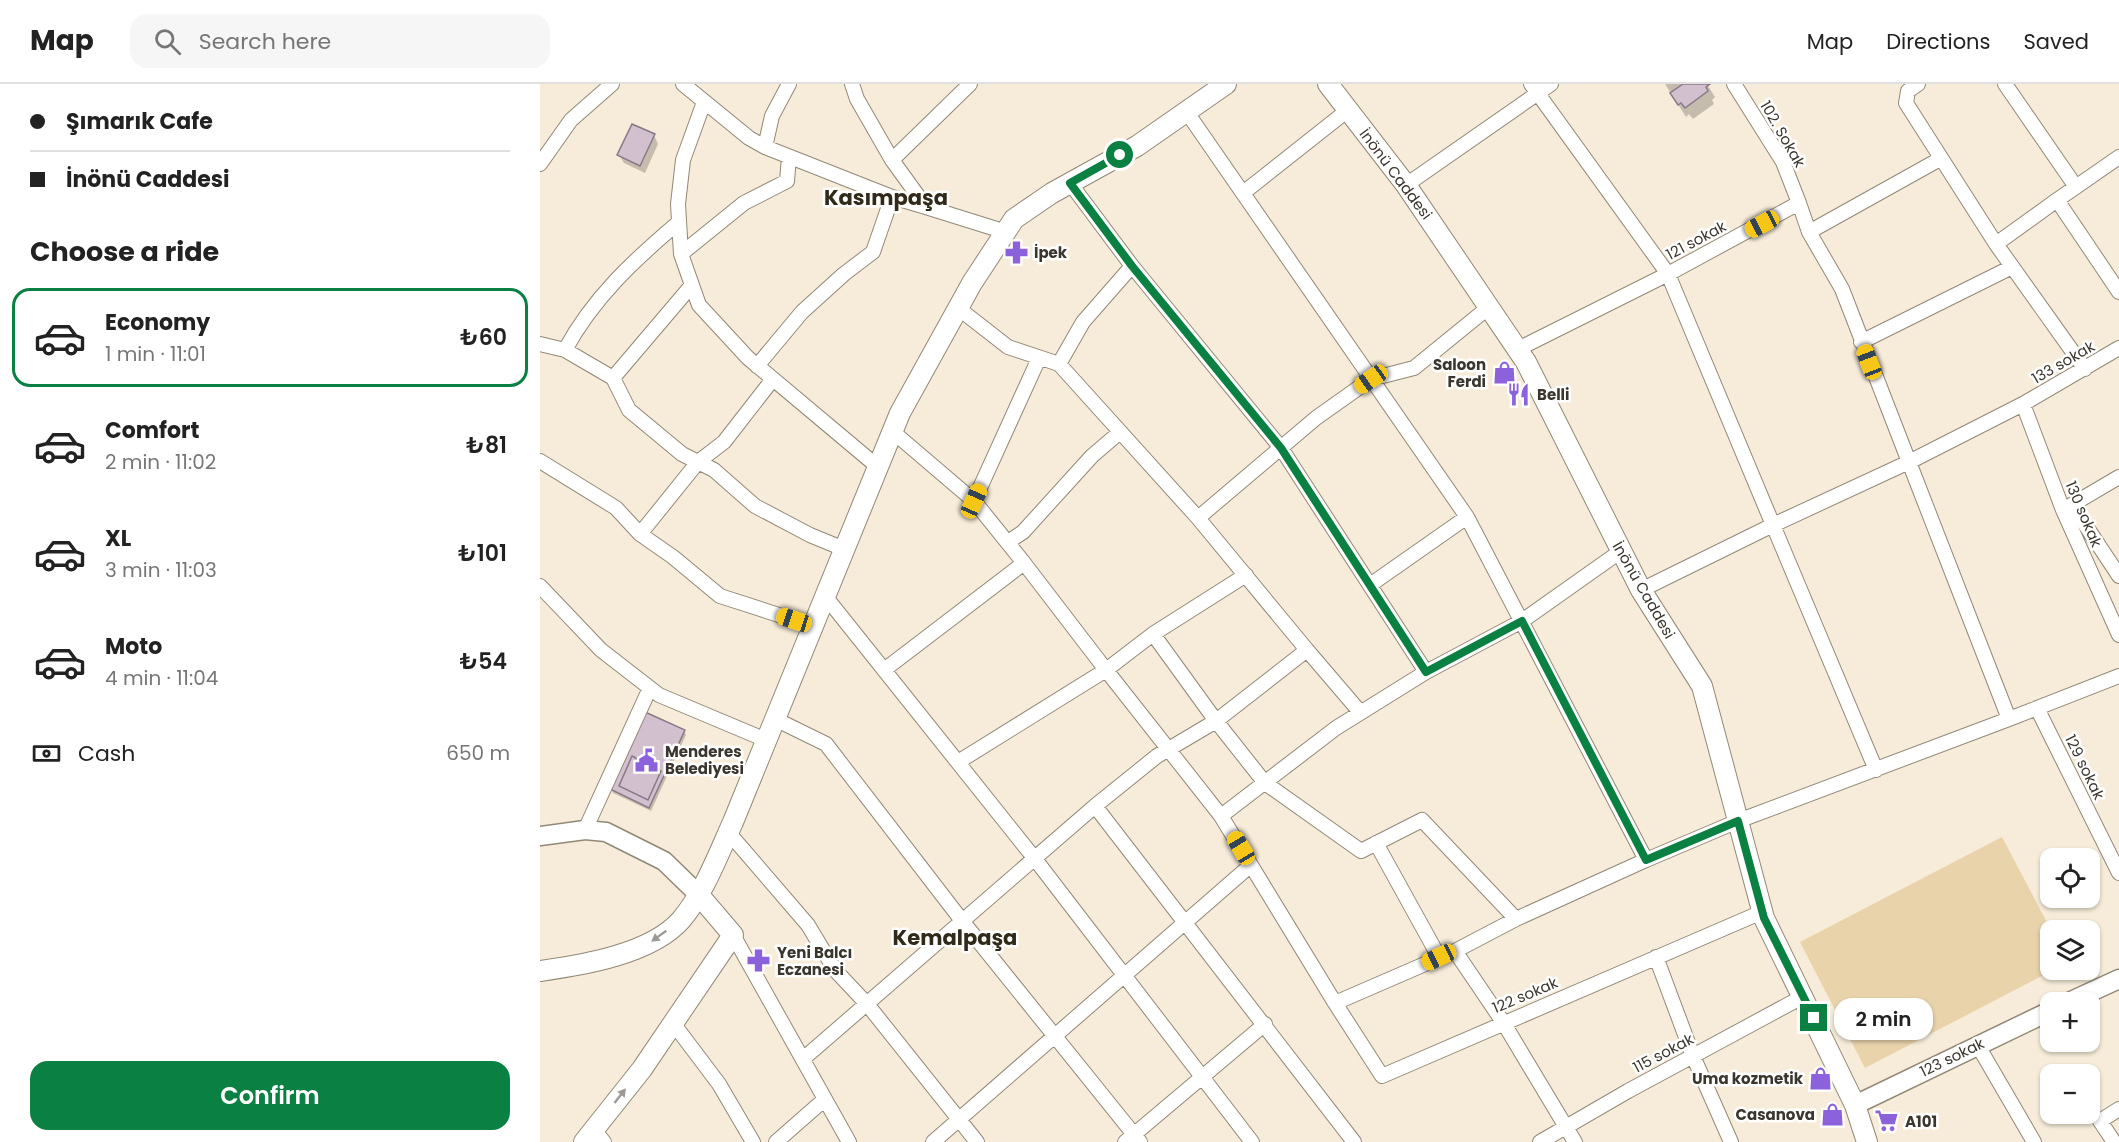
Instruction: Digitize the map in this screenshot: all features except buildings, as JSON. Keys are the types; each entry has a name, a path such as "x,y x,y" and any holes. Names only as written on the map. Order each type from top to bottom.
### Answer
{"main road":[{"path":"540,971 575,966 646,945 680,921 698,894 728,832 892,431 958,308 1014,219 1070,183 1137,146 1226,84"},
{"name":"İnönü Caddesi","path":"1328,84 1407,185 1518,349 1641,590 1702,686 1762,912 1855,1105 1867,1142"},
{"path":"594,1138 732,935 698,894"}],"street":[{"path":"540,164 572,120 612,84"},
{"path":"683,84 749,138 765,147 892,196 1005,232"},
{"path":"765,147 772,116 789,84"},
{"path":"852,84 857,99 892,160 926,207"},
{"path":"892,160 970,84"},
{"path":"1407,185 1534,89 1551,84"},
{"name":"102. Sokak","path":"1734,84 1783,162 1799,203"},
{"path":"1918,84 1908,91 1906,103 1996,244 2085,369"},
{"path":"2006,84 2076,187"},
{"path":"1518,349 1668,274 1534,89"},
{"path":"704,102 683,160 679,222 681,254 699,304 757,366 878,467"},
{"path":"1243,193 1348,110"},
{"path":"1186,111 1467,517 1646,860"},
{"path":"681,254 744,203 787,181 789,157"},
{"path":"1996,244 2119,158"},
{"path":"1809,232 1940,159"},
{"path":"1070,183 1132,266 1281,448 1426,672"},
{"path":"757,366 802,312 844,274 873,252 892,196"},
{"path":"2057,200 2119,291"},
{"path":"1799,203 1809,232 1842,288 2009,719"},
{"name":"121 sokak","path":"1799,203 1668,274 1876,770"},
{"path":"565,350 581,320 623,271 679,222"},
{"path":"1059,364 1083,322 1132,266"},
{"path":"1861,342 2012,267"},
{"path":"613,378 692,285"},
{"path":"1198,518 1316,418 1371,379 1414,368 1489,307"},
{"path":"958,308 1008,347 1059,364 1198,518 1360,712"},
{"path":"540,344 565,350 613,378 629,410 682,454 714,470 755,506 810,535 844,549"},
{"name":"133 sokak","path":"1909,462 2023,404 2119,348"},
{"path":"974,501 1039,358"},
{"path":"640,534 698,462 724,441 773,380"},
{"name":"130 sokak","path":"2023,404 2063,510 2119,635"},
{"path":"892,431 974,501 1169,748 1221,816 1335,1003 1455,951 1516,919 1646,860 1738,821 2119,676"},
{"path":"1008,542 1028,528 1092,456 1120,432"},
{"path":"540,461 616,508 640,534 720,596 813,626"},
{"path":"1641,590 1909,462"},
{"path":"2063,510 2119,477"},
{"path":"2063,510 2082,520 2119,576"},
{"path":"1370,585 1467,517"},
{"path":"1221,816 1360,712 1426,672 1522,621 1621,550"},
{"path":"884,670 1024,563"},
{"path":"958,762 1106,670 1153,634 1246,576"},
{"path":"540,586 601,650 659,695 766,740"},
{"path":"825,596 1035,859 1252,1142"},
{"path":"1153,634 1216,721 1265,783 1361,851 1422,820 1516,919"},
{"path":"802,1059 1095,806 1169,748 1216,721 1307,650"},
{"path":"585,830 650,688"},
{"name":"129 sokak","path":"2037,708 2119,873"},
{"path":"775,719 826,744 963,922 1055,1035 1133,1140 1266,1024"},
{"path":"1095,806 1266,1024 1354,1142"},
{"path":"540,836 585,830 606,832 664,861 698,894"},
{"path":"728,832 808,925 835,970 867,1004 977,1142"},
{"path":"1376,843 1439,957"},
{"path":"933,1142 1251,865"},
{"name":"122 sokak","path":"1335,1003 1382,1076 1762,912"},
{"path":"732,935 849,1142"},
{"path":"1455,951 1503,1022 1575,1142"},
{"path":"1656,957 1693,1056 1731,1142"},
{"path":"2091,992 2119,979"},
{"name":"115 sokak","path":"1540,1142 1804,996"},
{"name":"123 sokak","path":"1855,1105 2040,1016"},
{"path":"673,1023 719,1084 753,1142"},
{"path":"1977,1044 2034,1142"},
{"path":"776,1142 825,1099"},
{"path":"2106,1139 2100,1121 2119,1109"}],"shaded area":[{"path":"2002,837 2046,920 2040,920 2040,977 1865,1068 1800,942"}],"place":[{"name":"İpek","path":"1016,252"},
{"name":"Saloon Ferdi","path":"1504,373"},
{"name":"Belli","path":"1519,394"},
{"name":"Menderes Belediyesi","path":"647,760"},
{"name":"Yeni Balcı Eczanesi","path":"759,961"},
{"name":"Uma kozmetik","path":"1821,1078"},
{"name":"Casanova","path":"1833,1114"},
{"name":"A101","path":"1887,1121"}],"district":[{"name":"Kasımpaşa","path":"886,197"},
{"name":"Kemalpaşa","path":"955,937"}],"route":[{"path":"1120,155 1070,183 1132,266 1281,448 1426,672 1522,621 1646,860 1738,821 1764,918 1814,1018"}]}
